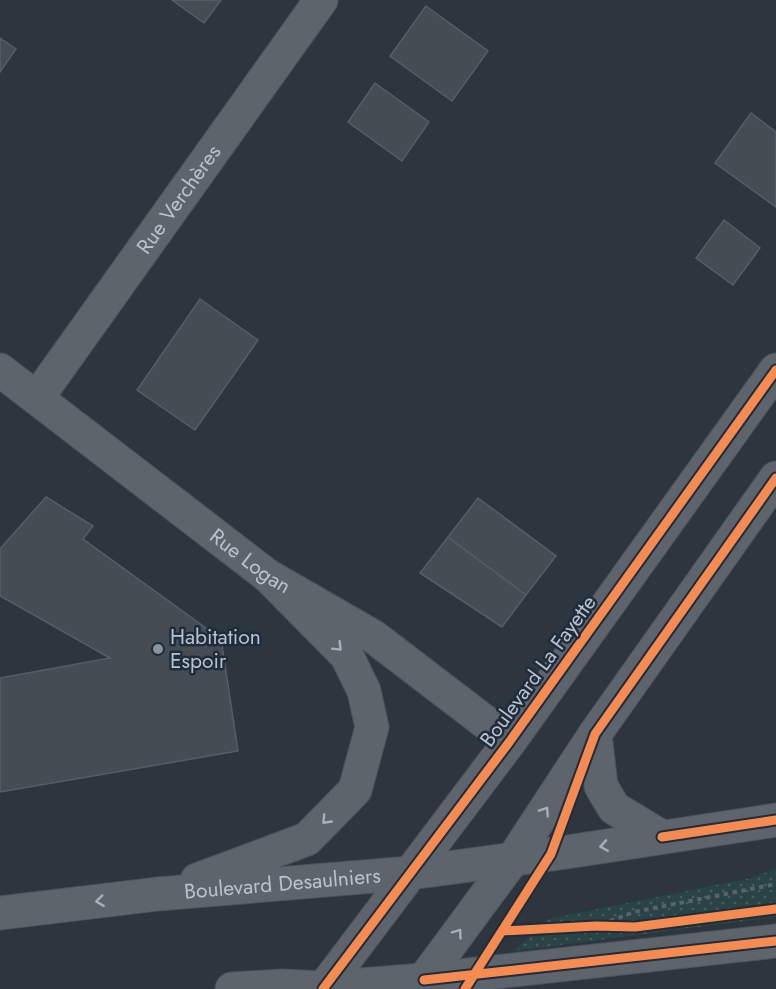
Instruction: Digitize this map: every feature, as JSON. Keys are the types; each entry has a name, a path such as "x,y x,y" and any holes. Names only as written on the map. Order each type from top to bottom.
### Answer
{"street":[{"name":"Rue Verchères","path":"37,398 321,0"},
{"name":"Rue Logan","path":"0,370 268,576 374,637 510,741"},
{"name":"Boulevard La Fayette","path":"323,989 510,741 776,370"},
{"path":"420,985 513,859 595,734 776,478"},
{"path":"158,894 307,839 355,790 372,727 364,691 347,656 268,576"},
{"path":"595,734 601,786 614,808 662,837"},
{"name":"Boulevard Desaulniers","path":"0,913 158,894 410,873 776,820"},
{"path":"232,989 282,986 323,989 420,985 776,941"}],"path":[{"path":"606,925 634,912 776,884"},
{"path":"606,925 625,927"}],"green space":[{"path":"776,869 776,917 514,951 548,919 751,878"}],"building":[{"path":"172,0 221,0 204,23"},
{"path":"426,6 488,51 452,101 390,56"},
{"path":"0,38 16,49 0,72"},
{"path":"375,83 429,122 402,161 348,122"},
{"path":"751,113 776,132 776,207 715,163"},
{"path":"724,220 760,248 733,285 696,258"},
{"path":"200,299 258,340 195,430 137,390"},
{"name":"Habitation Espoir","path":"46,497 93,526 83,539 221,639 238,751 0,792 0,678 110,658 0,596 0,549"},
{"path":"478,498 556,556 526,595 448,537"},
{"path":"448,537 526,595 502,627 420,573"}],"cycle path":[{"path":"323,989 510,741 776,370"},
{"path":"465,989 551,854 595,734 776,478"},
{"path":"662,837 776,820"},
{"path":"502,931 596,926 635,927 776,909"},
{"path":"424,980 776,941"}],"place":[{"name":"Habitation Espoir","path":"158,649"}]}
